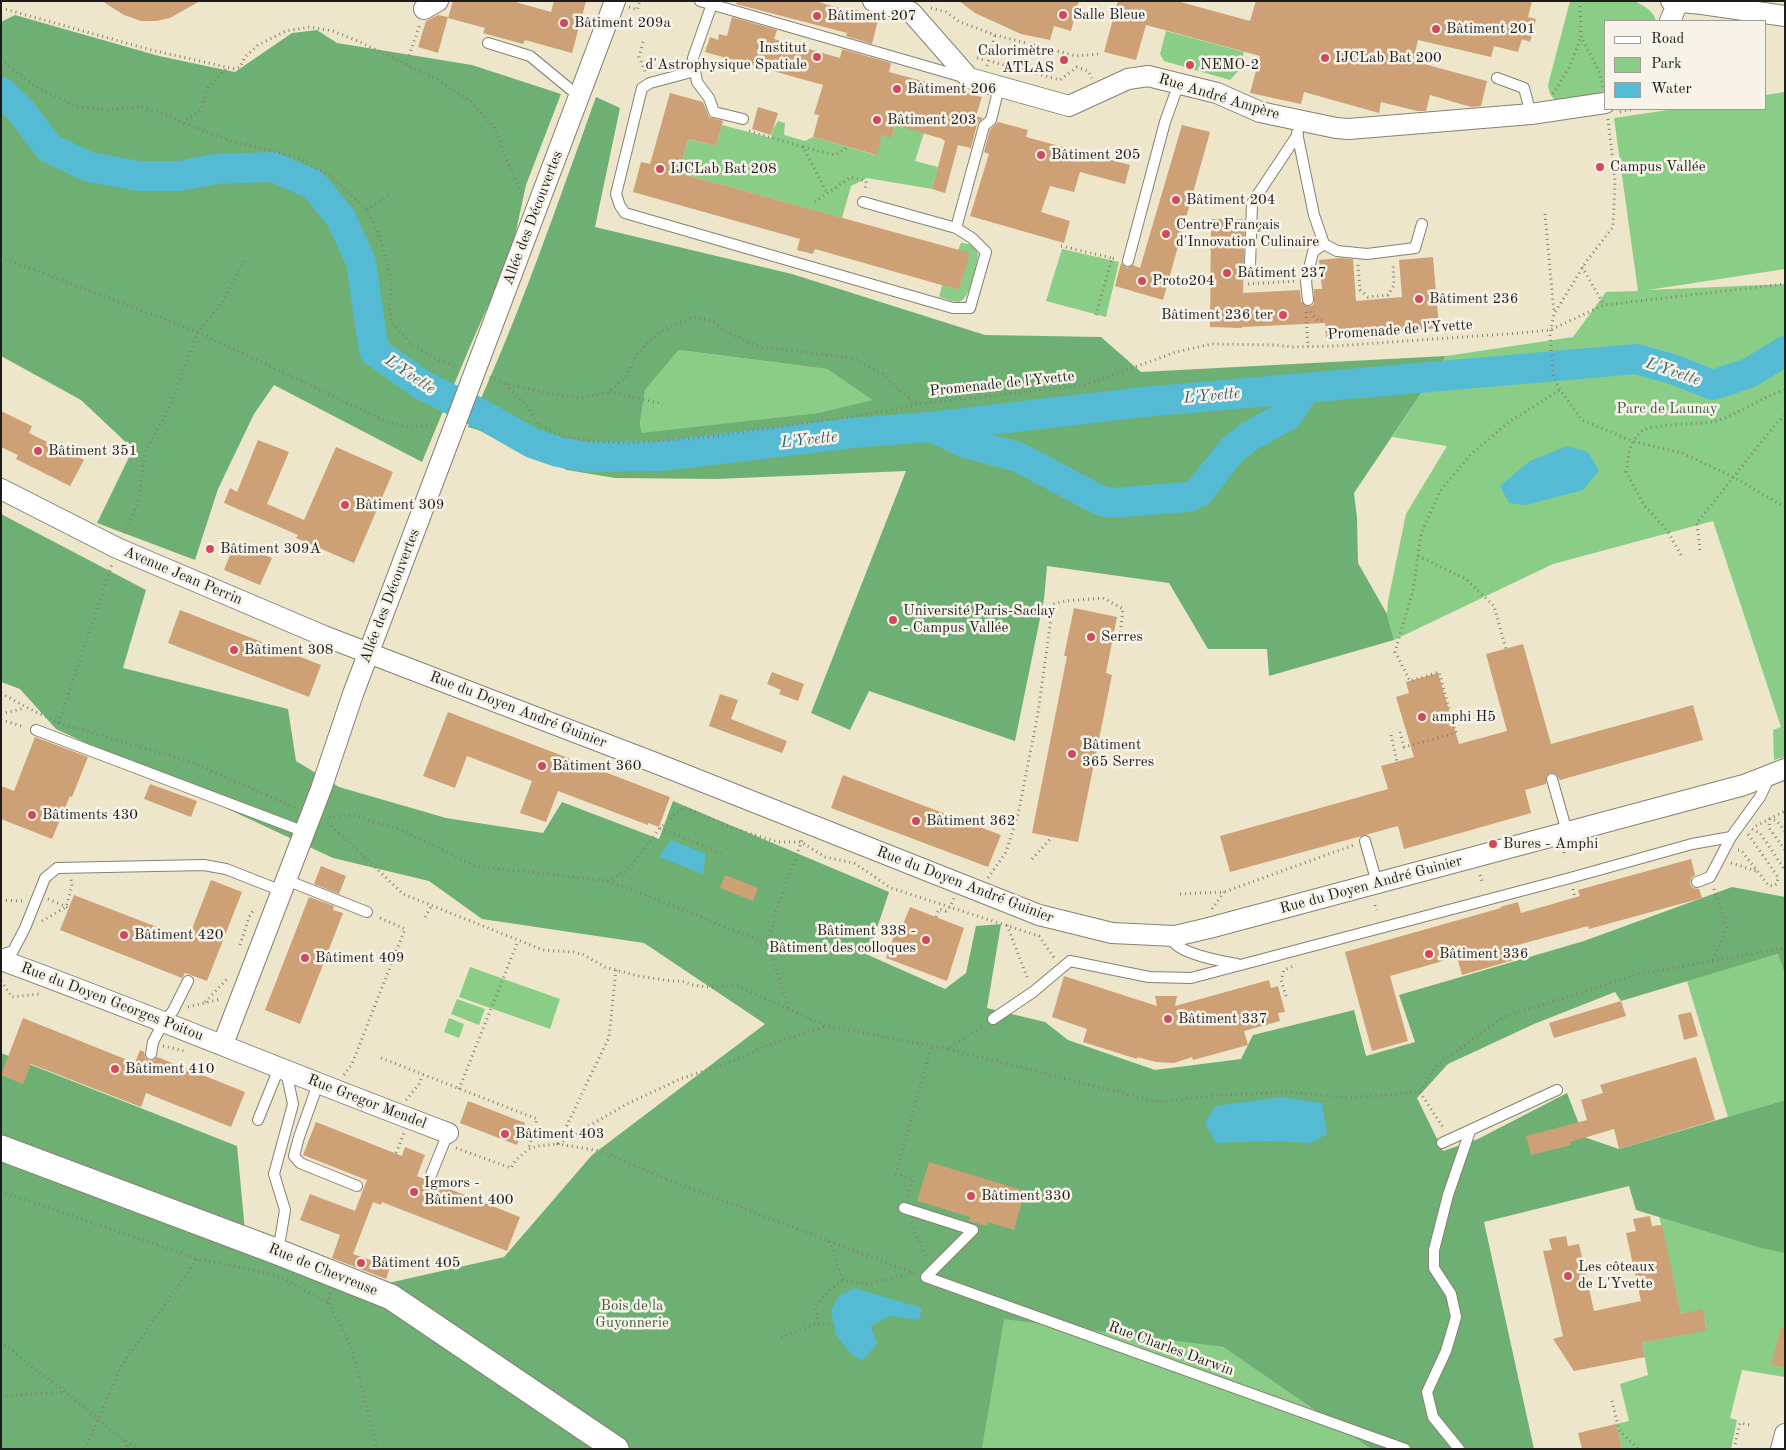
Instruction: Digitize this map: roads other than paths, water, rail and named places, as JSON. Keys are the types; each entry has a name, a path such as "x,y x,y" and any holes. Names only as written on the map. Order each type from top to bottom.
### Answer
{"street":[{"name":"Allée des Découvertes","path":"223,1044 305,832 449,421 580,94 615,1"},
{"path":"873,1 911,12 969,78"},
{"path":"1670,20 1675,2 1785,16"},
{"name":"Rue André Ampère","path":"969,78 1068,106 1128,79 1148,76 1217,93 1294,126 1349,129 1604,109"},
{"name":"Avenue Jean Perrin","path":"1,489 117,548 368,653"},
{"name":"Rue du Doyen André Guinier","path":"368,653 648,760 1039,915 1112,933 1175,936 1744,784 1778,772"},
{"name":"Rue du Doyen Georges Poitou","path":"1,960 223,1044"},
{"path":"223,1044 283,1070"},
{"name":"Rue Gregor Mendel","path":"283,1070 448,1139"},
{"name":"Rue de Chevreuse","path":"1,1148 278,1252 391,1297 616,1449"},
{"path":"1781,1449 1785,1434"}],"lane":[{"path":"700,1 969,78"},
{"path":"712,4 693,58 696,82 709,98 714,112 742,119"},
{"path":"488,43 530,56 570,89 580,94"},
{"path":"695,71 650,83 642,88 616,194 620,206 625,212 952,308 970,308 986,252 972,238 956,228 863,199"},
{"path":"1497,78 1524,88 1531,114"},
{"path":"1128,261 1165,122 1180,83"},
{"path":"956,228 984,126 991,120 999,87"},
{"path":"1294,126 1314,215 1324,244 1337,251 1367,254 1415,248 1422,224"},
{"path":"1250,266 1252,203 1294,126"},
{"path":"1307,303 1306,281 1313,252 1324,244"},
{"path":"36,730 305,832"},
{"path":"1697,882 1710,877 1722,850 1778,772"},
{"path":"1552,779 1567,832"},
{"path":"993,1019 1033,992 1070,961 1149,977 1191,978 1734,833"},
{"path":"1365,841 1377,883"},
{"path":"1,955 13,951 25,928 45,878 57,868 204,865 226,869 367,912"},
{"path":"1175,936 1174,943 1179,948 1217,961 1242,964"},
{"path":"151,1054 153,1042 164,1022 173,1011 188,981"},
{"path":"258,1120 283,1070"},
{"path":"278,1252 285,1210 274,1174 293,1104 283,1070"},
{"path":"318,1084 294,1156 300,1163 357,1186"},
{"path":"1446,1141 1557,1090"},
{"path":"1458,1449 1433,1417 1427,1392 1446,1351 1456,1317 1451,1294 1434,1268 1434,1250 1448,1195 1470,1131"},
{"path":"431,1175 448,1139"},
{"name":"Rue Charles Darwin","path":"904,1208 973,1230 930,1274 1405,1449"}],"water":[{"path":"1567,446 1588,452 1599,471 1583,490 1526,505 1509,503 1500,486 1530,461"},
{"path":"671,840 706,854 703,874 659,857"},
{"path":"1282,1097 1322,1103 1327,1134 1311,1143 1268,1141 1216,1143 1205,1123 1215,1106"},
{"path":"853,1288 922,1308 919,1320 889,1316 871,1326 877,1344 862,1361 852,1355 836,1335 831,1311 838,1297"}],"waterway":[{"name":"L'Yvette","path":"1,92 21,111 49,148 89,167 139,176 180,176 214,169 273,167 314,185 341,218 361,262 374,351 422,385 481,414 532,443 558,452 587,457 663,456 853,433 930,427 1144,402 1636,359 1672,369 1713,385 1749,373 1785,351"},
{"path":"931,427 965,443 1018,457 1099,500 1111,503 1188,497 1199,492 1232,450 1248,437 1288,415 1305,389"}],"place":[{"name":"Salle Bleue","path":"1063,15"},
{"name":"Bâtiment 207","path":"817,16"},
{"name":"Bâtiment 209a","path":"564,23"},
{"name":"Bâtiment 201","path":"1436,29"},
{"name":"Institut d'Astrophysique Spatiale","path":"817,57"},
{"name":"IJCLab Bat 200","path":"1325,58"},
{"name":"Calorimètre ATLAS","path":"1064,60"},
{"name":"NEMO-2","path":"1190,65"},
{"name":"Bâtiment 206","path":"897,89"},
{"name":"Bâtiment 203","path":"877,120"},
{"name":"Bâtiment 205","path":"1041,155"},
{"name":"Campus Vallée","path":"1600,167"},
{"name":"IJCLab Bat 208","path":"660,169"},
{"name":"Bâtiment 204","path":"1176,200"},
{"name":"Centre Français d'Innovation Culinaire","path":"1166,234"},
{"name":"Bâtiment 237","path":"1227,273"},
{"name":"Proto204","path":"1142,281"},
{"name":"Bâtiment 236","path":"1419,299"},
{"name":"Bâtiment 236 ter","path":"1283,315"},
{"name":"Bâtiment 351","path":"38,451"},
{"name":"Bâtiment 309","path":"345,505"},
{"name":"Bâtiment 309A","path":"210,549"},
{"name":"Université Paris-Saclay - Campus Vallée","path":"893,620"},
{"name":"Serres","path":"1091,637"},
{"name":"Bâtiment 308","path":"234,650"},
{"name":"amphi H5","path":"1422,717"},
{"name":"Bâtiment 365 Serres","path":"1072,754"},
{"name":"Bâtiment 360","path":"542,766"},
{"name":"Bâtiments 430","path":"32,815"},
{"name":"Bâtiment 362","path":"916,821"},
{"name":"Bures - Amphi","path":"1493,844"},
{"name":"Bâtiment 420","path":"124,935"},
{"name":"Bâtiment 338 - Bâtiment des colloques","path":"926,940"},
{"name":"Bâtiment 336","path":"1429,954"},
{"name":"Bâtiment 409","path":"305,958"},
{"name":"Bâtiment 337","path":"1168,1019"},
{"name":"Bâtiment 410","path":"115,1069"},
{"name":"Bâtiment 403","path":"505,1134"},
{"name":"Igmors - Bâtiment 400","path":"414,1192"},
{"name":"Bâtiment 330","path":"971,1196"},
{"name":"Bâtiment 405","path":"361,1263"},
{"name":"Les côteaux de L'Yvette","path":"1568,1276"}],"park label":[{"name":"Parc de Launay","path":"1667,409"},
{"name":"Bois de la Guyonnerie","path":"632,1314"}]}
